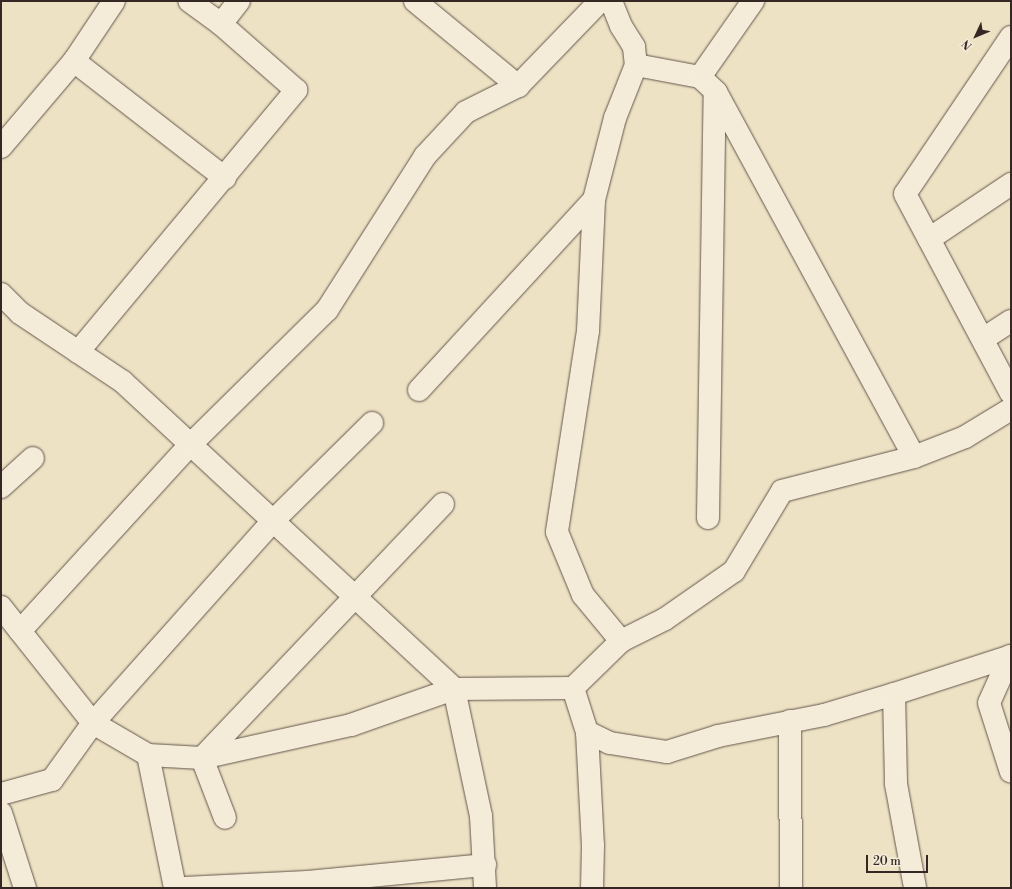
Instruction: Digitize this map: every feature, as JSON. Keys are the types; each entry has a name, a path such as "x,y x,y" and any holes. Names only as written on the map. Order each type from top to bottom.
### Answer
{"street":[{"path":"1,148 74,61 114,1"},
{"path":"78,352 225,178 296,90 220,24 189,1"},
{"path":"220,24 239,1"},
{"path":"415,1 518,86"},
{"path":"20,631 191,444 327,310 425,156 466,112 518,86 600,1"},
{"path":"611,1 621,26 634,47 636,64 615,118 594,200 588,331 557,532 583,595 621,641"},
{"path":"700,77 753,1"},
{"path":"1011,37 905,194 1011,393"},
{"path":"74,61 225,178"},
{"path":"636,64 700,77 716,92 914,457"},
{"path":"708,518 716,92"},
{"path":"929,239 1011,184"},
{"path":"418,390 594,200"},
{"path":"1,294 20,313 123,382 355,595 454,689 481,816 485,865 485,888"},
{"path":"983,339 1011,321"},
{"path":"1,607 93,723 148,755 202,758 351,725 454,689 573,688 621,641 665,619 734,571 782,491 914,457 965,438 1011,409"},
{"path":"1,794 52,780 93,723 274,520 372,423"},
{"path":"1,487 33,458"},
{"path":"202,758 355,595 443,504"},
{"path":"587,732 610,743 667,752 718,736 824,715 1011,656"},
{"path":"1011,656 989,703 1011,772"},
{"path":"573,688 587,732 593,845 592,888"},
{"path":"894,694 896,784 915,888"},
{"path":"790,721 792,888"},
{"path":"148,755 175,888"},
{"path":"202,758 225,818"},
{"path":"1,812 25,888"},
{"path":"184,888 308,885 485,865"}]}
